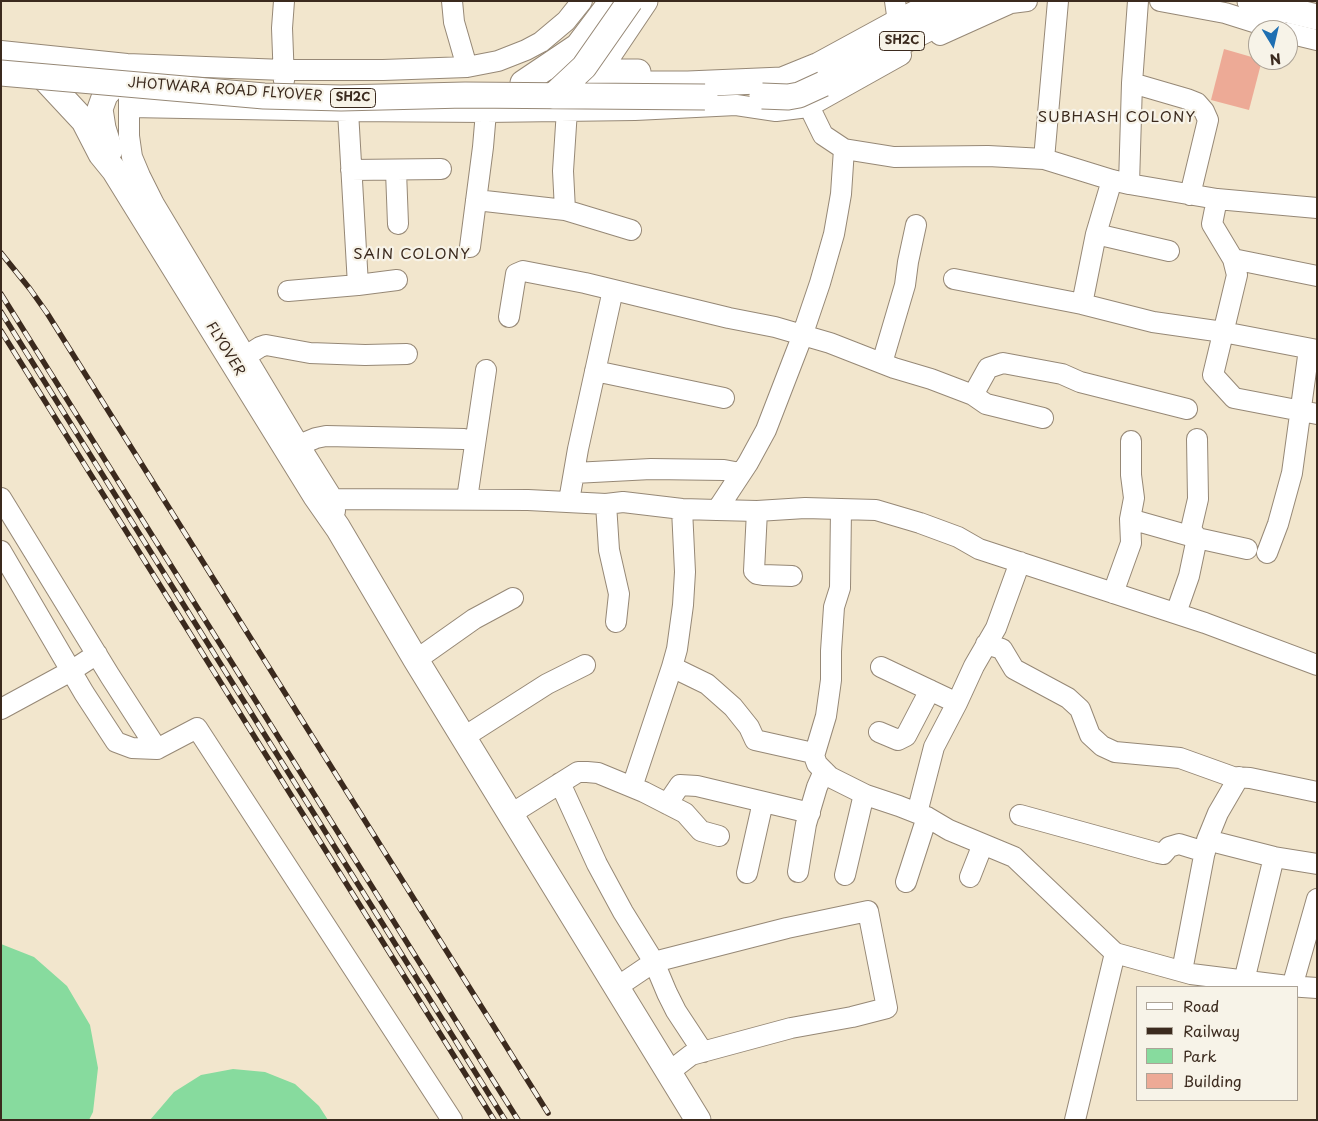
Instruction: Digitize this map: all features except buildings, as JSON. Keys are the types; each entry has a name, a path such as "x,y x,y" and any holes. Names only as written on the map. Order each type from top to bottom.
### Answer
{"main road":[{"path":"523,84 578,46 612,1"},
{"path":"560,103 630,1"},
{"path":"645,1 606,59 606,65 618,72 675,73 677,84"},
{"path":"821,74 897,12 941,1"},
{"name":"SH2C","path":"762,89 796,75 821,74 864,61 983,1"},
{"path":"1250,1 1317,17"},
{"name":"JHOTWARA ROAD FLYOVER","path":"1,60 250,84 324,87 406,88 523,84 677,84 762,89"},
{"name":"JHOTWARA ROAD FLYOVER","path":"1,73 43,77 121,73 264,96 341,98 465,95 560,103 719,96 762,89"},
{"name":"FLYOVER","path":"114,170 100,109 106,95 121,73"},
{"name":"SH2C","path":"762,89 788,97 800,95 821,74"},
{"name":"FLYOVER","path":"43,77 84,121 101,154 114,170 324,497 338,528 416,660 698,1120"}],"street":[{"path":"284,1 282,28 286,110"},
{"path":"452,1 454,22 468,67"},
{"path":"1,51 121,73 382,70 468,67 498,61 541,42 566,21 582,1"},
{"path":"130,107 486,112 560,103 635,110 736,106 776,111 808,107 917,46 1011,3 1027,1"},
{"path":"1044,160 1058,1"},
{"path":"1082,304 1096,234 1120,182 1132,83 1138,1"},
{"path":"1160,1 1225,13 1248,20"},
{"path":"1298,35 1317,40"},
{"path":"121,73 130,107 132,157 140,176 154,204 299,445 324,497 467,498 606,504 623,502 682,508 757,512 806,508 876,510 958,537 979,549 1176,613 1317,665"},
{"path":"796,75 808,107 822,135 844,149 894,157 988,156 1044,160 1120,182 1190,195 1317,208"},
{"path":"1132,83 1188,99 1197,103 1204,111 1208,120 1190,195"},
{"path":"560,103 565,210"},
{"path":"348,111 358,285"},
{"path":"470,247 486,112"},
{"path":"717,510 740,472 748,463 766,430 802,335 834,234 842,194 844,149"},
{"path":"351,170 441,169"},
{"path":"396,171 398,224"},
{"path":"1217,199 1212,224 1233,259 1237,275 1213,376 1234,398 1309,413"},
{"path":"476,200 565,210 630,230"},
{"path":"882,363 905,286 916,225"},
{"path":"1096,234 1170,251"},
{"path":"1233,259 1317,276"},
{"path":"509,317 516,274 519,272 613,290 775,327 830,343 931,379 972,395 986,404 1043,418"},
{"path":"954,279 1082,304 1153,322 1223,332 1313,350 1309,413 1278,524 1257,551 1197,538 1130,519"},
{"path":"288,291 397,280"},
{"path":"569,501 613,290"},
{"path":"246,356 266,345 310,353 408,354"},
{"path":"972,395 988,368 1003,363 1062,374 1080,382 1187,409"},
{"path":"467,498 486,370"},
{"path":"595,371 724,398"},
{"path":"299,445 326,436 464,440"},
{"path":"1176,613 1189,576 1197,538 1191,529 1198,499 1197,439"},
{"path":"1113,593 1131,543 1130,519 1134,498 1131,475 1131,442"},
{"path":"574,473 651,469 740,472"},
{"path":"1,498 157,749"},
{"path":"606,504 609,550 619,594 616,622"},
{"path":"632,787 677,649 683,605 685,548 682,508"},
{"path":"798,872 819,763 830,689 834,606 840,588 841,509"},
{"path":"757,512 754,571 757,574 763,575 792,576"},
{"path":"21,529 1,550 71,671 116,742 132,748 157,749 197,728 452,1120"},
{"path":"906,882 922,815 934,747 974,666 996,628 1020,562"},
{"path":"416,660 474,619 513,598"},
{"path":"986,644 1002,649 1014,669 1068,698 1080,709 1090,735 1102,746 1115,752 1180,758 1233,777 1317,792"},
{"path":"1,709 71,671 97,654"},
{"path":"464,737 547,684 585,665"},
{"path":"672,667 707,684 733,707 749,727 755,740 813,753 830,777 864,794 922,815 949,830 1014,856 1115,953 1182,971 1285,986"},
{"path":"881,667 957,703"},
{"path":"879,732 898,740 906,736 930,690"},
{"path":"511,814 578,772 598,773 685,813 701,831 719,836"},
{"path":"1182,971 1206,846 1218,813 1239,777"},
{"path":"560,783 597,864 623,912 654,962 667,994 703,1052"},
{"path":"667,804 680,785 697,786 810,813"},
{"path":"845,876 864,794"},
{"path":"747,873 763,802"},
{"path":"1020,815 1163,854 1169,847 1179,844 1206,846 1317,864"},
{"path":"970,876 983,844"},
{"path":"1244,980 1274,857"},
{"path":"1292,986 1317,899"},
{"path":"616,986 654,962 787,928 868,911 887,1008 852,1017 791,1028 691,1054 669,1072"},
{"path":"1075,1120 1115,953"},
{"path":"1298,987 1317,988"}],"green space":[{"path":"1,944 34,957 67,986 90,1025 98,1068 93,1112 89,1120 1,1120"},
{"path":"233,1069 265,1072 295,1084 319,1106 328,1120 150,1120 174,1092 201,1075"}],"railway":[{"path":"1,253 47,313 548,1113"},
{"path":"1,294 518,1120"},
{"path":"1,312 505,1120"},
{"path":"1,331 494,1120"}],"district":[{"name":"SUBHASH COLONY","path":"1117,118"},
{"name":"SAIN COLONY","path":"412,255"}]}
